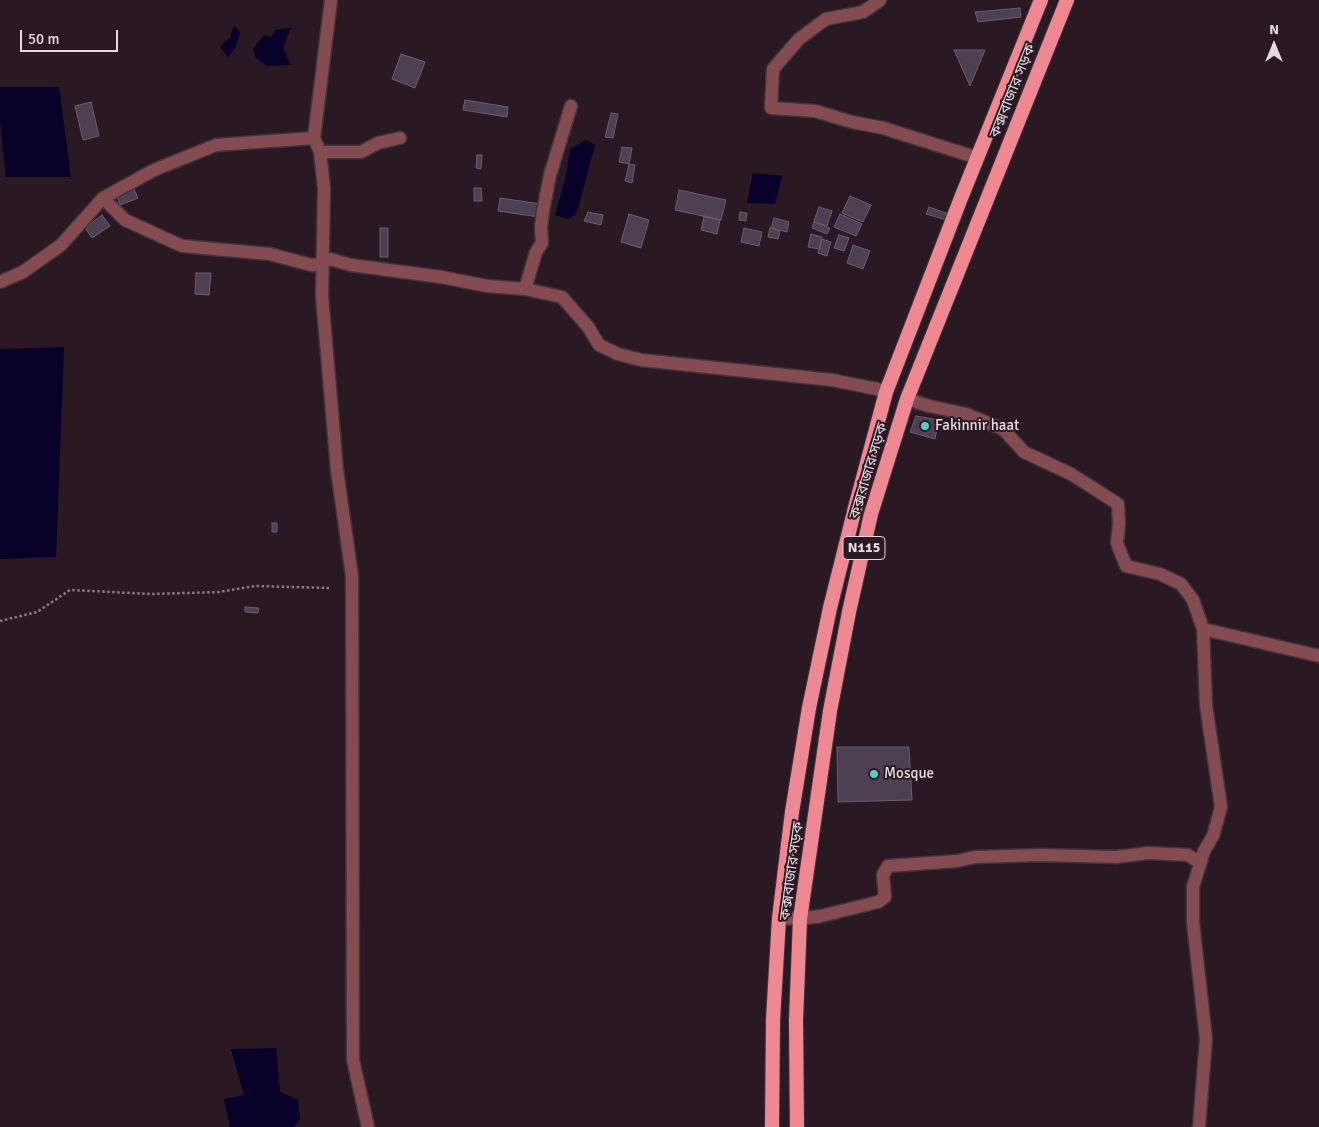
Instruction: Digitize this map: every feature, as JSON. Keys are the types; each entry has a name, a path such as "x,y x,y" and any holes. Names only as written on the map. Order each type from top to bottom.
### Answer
{"highway":[{"name":"কক্সবাজার সড়ক","path":"772,1127 773,1020 779,918 792,812 809,708 855,508 886,392 961,198 1041,0"},
{"name":"কক্সবাজার সড়ক","path":"797,1127 796,1020 800,920 830,711 849,612 872,514 907,399 1067,0"}],"street":[{"path":"331,0 314,138 320,152 324,188 321,264 322,296 337,470 352,576 353,1060 368,1127"},
{"path":"880,0 863,12 826,19 799,39 772,69 771,108 816,110 852,122 883,128 978,158"},
{"path":"525,289 536,252 542,243 543,211 550,175 571,106"},
{"path":"0,282 23,272 61,245 103,198 154,170 216,145 314,138"},
{"path":"320,152 361,152 378,143 400,138"},
{"path":"103,198 125,220 182,246 270,254 311,265 321,264 330,259 351,265 487,286 525,289 562,297 589,328 599,345 618,354 641,360 832,380 886,392"},
{"path":"907,399 966,414 1003,429 1024,452 1071,474 1118,504 1119,524 1117,543 1126,566 1160,574 1181,584 1193,600 1202,629 1206,705 1221,807 1213,836 1204,851 1192,887 1193,922 1206,1039 1199,1127"},
{"path":"1202,629 1319,656"},
{"path":"779,918 800,920 846,911 878,902 885,897 883,875 888,866 984,857 1041,855 1116,857 1148,853 1188,855 1200,863"}],"path":[{"path":"0,621 37,612 70,590 152,594 219,592 255,586 331,588"}],"shaded area":[{"path":"234,25 240,32 236,47 228,57 220,47 230,38"},
{"path":"291,28 283,48 291,65 267,66 256,58 253,49 264,35 271,37 276,30"},
{"path":"0,87 59,87 71,177 6,177 0,120"},
{"path":"586,140 595,145 577,212 569,219 555,215 566,176 570,149"},
{"path":"753,173 782,176 775,204 747,203"},
{"path":"64,347 56,557 0,559 0,349"},
{"path":"276,1048 280,1092 298,1100 300,1119 294,1127 230,1127 224,1099 244,1095 231,1049"}],"building":[{"path":"1020,8 1021,17 978,22 975,12"},
{"path":"954,50 985,50 970,86"},
{"path":"401,54 425,62 415,88 392,79"},
{"path":"465,100 508,107 507,117 463,110"},
{"path":"91,102 99,136 83,140 75,106"},
{"path":"611,113 618,114 613,138 605,137"},
{"path":"622,147 632,148 629,164 619,162"},
{"path":"477,155 482,155 481,169 476,168"},
{"path":"629,164 635,165 632,183 625,181"},
{"path":"474,188 481,188 482,201 474,201"},
{"path":"134,189 138,198 120,205 117,196"},
{"path":"679,190 726,200 721,220 675,210"},
{"path":"850,196 871,205 863,222 842,213"},
{"path":"500,198 541,204 539,217 498,211"},
{"path":"819,207 832,211 827,226 814,221"},
{"path":"929,207 949,214 946,220 926,214"},
{"path":"588,212 603,215 601,225 584,221"},
{"path":"740,212 747,213 746,221 739,220"},
{"path":"629,214 649,220 641,248 621,242"},
{"path":"840,214 862,224 856,236 834,227"},
{"path":"102,215 110,226 92,238 85,228"},
{"path":"704,216 720,220 717,234 701,230"},
{"path":"774,218 789,222 787,232 771,228"},
{"path":"814,222 830,228 827,234 812,228"},
{"path":"380,228 388,228 388,257 380,257"},
{"path":"744,228 762,232 759,246 741,242"},
{"path":"770,228 780,231 778,239 768,237"},
{"path":"811,234 822,237 819,249 808,247"},
{"path":"839,235 849,238 844,251 834,248"},
{"path":"822,239 831,242 827,256 818,253"},
{"path":"853,245 870,251 863,269 847,263"},
{"path":"196,273 211,273 209,295 195,294"},
{"name":"Fakinnir haat","path":"916,416 939,420 935,439 910,432"},
{"path":"272,523 277,523 277,532 272,532"},
{"path":"245,607 259,608 258,613 245,612"},
{"name":"Mosque","path":"837,747 909,747 912,800 838,802"}],"place":[{"name":"Fakinnir haat","path":"925,426"},
{"name":"Mosque","path":"874,774"}]}
